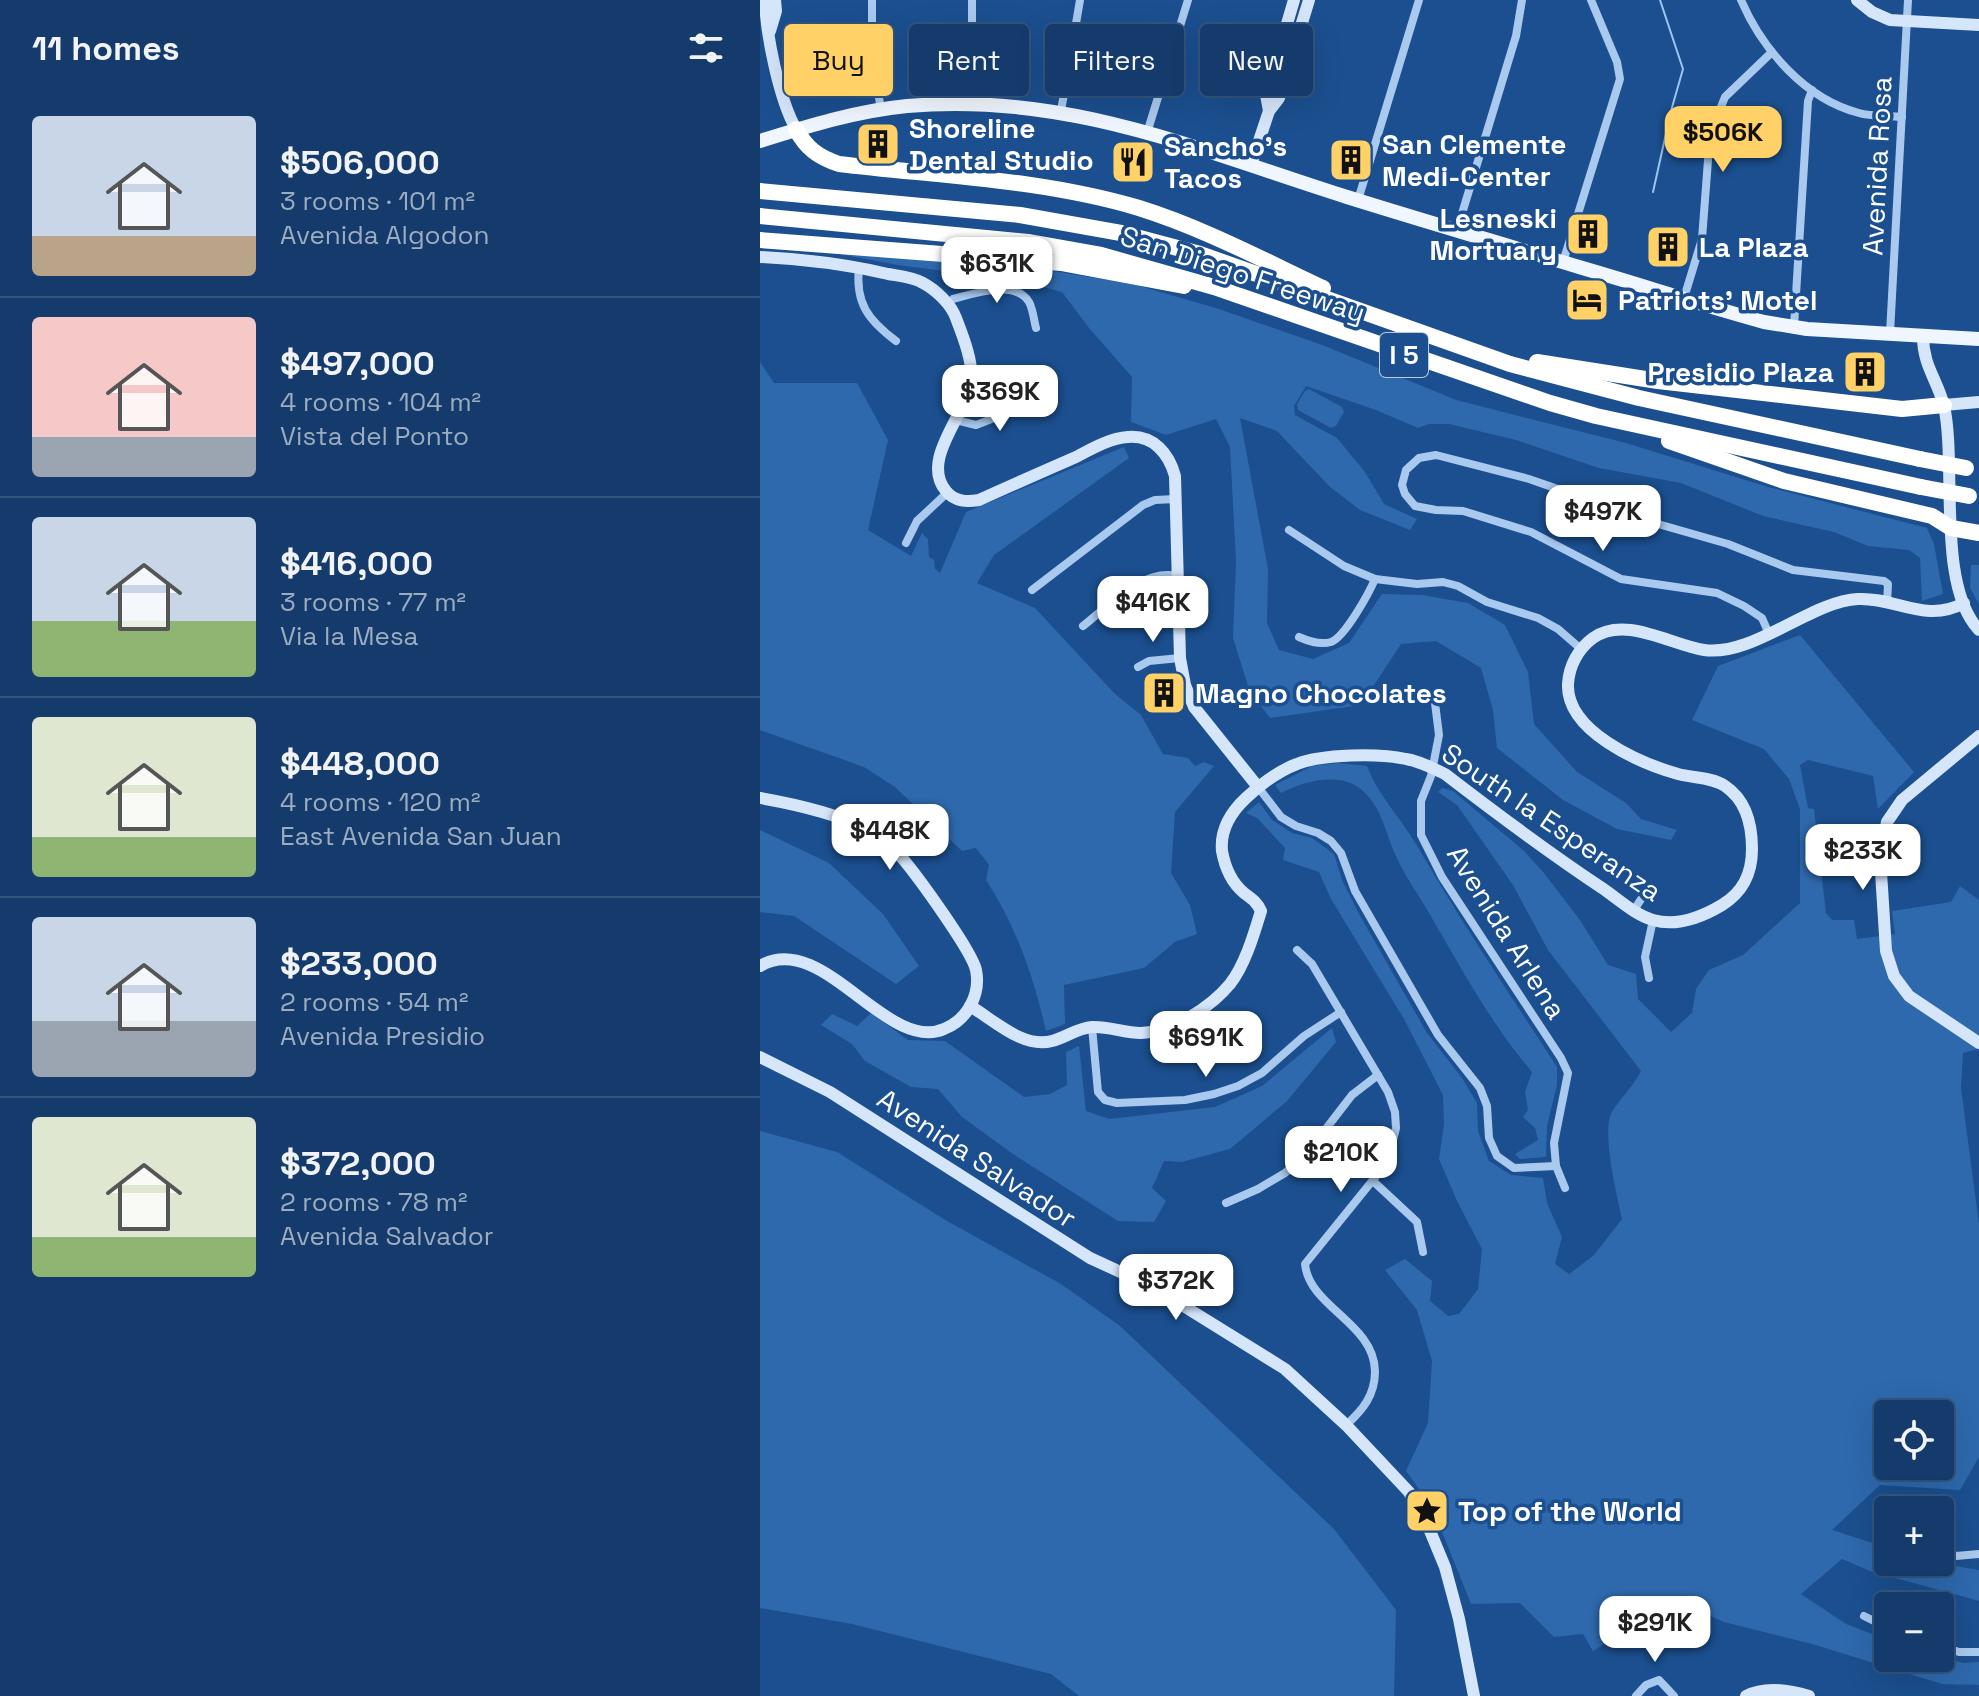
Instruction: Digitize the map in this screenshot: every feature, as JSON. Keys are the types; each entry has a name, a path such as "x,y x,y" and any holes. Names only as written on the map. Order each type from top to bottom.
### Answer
{"highway":[{"path":"796,129 814,153 839,164 1028,183 1139,208 1221,240 1401,325"},
{"name":"San Diego Freeway","path":"760,191 1020,215 1121,233 1200,254 1469,351 1639,398 1972,470"},
{"name":"San Diego Freeway","path":"760,216 1028,242 1101,255 1214,287 1376,345 1596,416 1974,497"},
{"path":"760,240 1061,263 1100,268 1172,285 1214,287"},
{"path":"1469,351 1658,381 1902,409 1944,405"},
{"path":"1596,416 1784,481 1932,516 1951,528 1979,533"}],"main road":[{"path":"760,141 796,129 881,110 972,104 1061,111 1147,133 1764,322 1794,327 1979,339"}],"street":[{"path":"765,0 765,32 781,91 796,129"},
{"path":"765,32 776,11 775,0"},
{"path":"872,0 872,54 881,110"},
{"path":"972,0 972,104"},
{"path":"1061,111 1080,0"},
{"path":"1147,133 1188,0"},
{"path":"1269,111 1266,95 1294,0"},
{"path":"1251,165 1269,111 1279,98 1309,0"},
{"path":"1358,200 1419,0"},
{"path":"1457,230 1516,36 1522,0"},
{"path":"1563,262 1620,79 1617,62 1591,0"},
{"path":"1741,0 1772,52 1812,90 1859,114 1902,117"},
{"path":"1857,0 1872,12 1890,20 1979,25"},
{"name":"Avenida Rosa","path":"1890,333 1908,0"},
{"path":"1684,298 1702,239 1710,134 1725,97 1772,52"},
{"path":"1794,327 1808,101 1812,90"},
{"path":"760,257 808,259 916,280 948,303 955,314 971,370 970,389 938,457 939,481 947,493 965,502 979,500 1100,445 1128,436 1153,442 1163,449 1171,461 1176,499 1180,658 1185,685 1194,707 1281,817 1318,833 1331,841 1341,853 1355,891 1438,1035 1480,1088 1487,1106 1489,1138 1497,1156 1514,1168 1556,1166"},
{"path":"859,267 860,293 866,313 896,341"},
{"path":"948,303 953,299 997,289 1019,294 1029,301 1036,328"},
{"path":"1923,336 1923,356 1944,405 1954,564 1964,603 1979,630"},
{"path":"956,420 976,425 1043,399"},
{"path":"1944,405 1979,402"},
{"path":"1769,634 1762,618 1717,593 1621,579 1531,532 1463,511 1415,506 1405,494 1403,479 1411,464 1426,455 1495,470 1728,544 1793,570 1884,581 1888,584 1887,604"},
{"path":"906,543 917,521 947,493"},
{"path":"1032,590 1143,505 1155,500 1176,499"},
{"path":"1289,530 1344,566 1375,579 1417,584 1443,582 1458,586 1487,602 1538,618 1558,629 1581,649 1594,637 1616,630 1636,631 1705,650 1729,649 1847,601 1858,599 1940,613 1964,603"},
{"path":"1083,626 1144,579 1156,575 1178,576"},
{"path":"1299,637 1312,642 1332,642 1343,633 1375,579"},
{"name":"South la Esperanza","path":"1092,1027 1141,1033 1173,1026 1203,1007 1230,984 1261,911 1255,901 1234,883 1227,871 1222,848 1229,816 1258,787 1295,764 1314,759 1338,756 1405,758 1433,767 1529,840 1653,920 1684,921 1697,918 1732,898 1744,885 1751,869 1751,832 1747,813 1738,797 1719,783 1657,767 1608,741 1580,720 1568,696 1568,682 1571,666 1581,649"},
{"path":"1138,667 1149,661 1180,658"},
{"name":"Avenida Arlena","path":"1434,695 1439,735 1433,767 1421,801 1421,835 1442,877 1568,1073 1556,1123 1556,1166 1565,1188"},
{"path":"1979,736 1902,800 1887,822 1880,856 1886,951 1894,976 1909,996 1979,1043"},
{"path":"760,798 866,829 894,851 973,961 978,980 970,1006 958,1020 943,1030 917,1032 904,1028 805,962 782,958 760,966"},
{"path":"1634,910 1649,887"},
{"path":"1649,978 1645,957 1653,920"},
{"path":"1297,950 1312,964 1378,1075 1395,1112 1396,1128 1389,1156 1373,1181 1305,1264 1309,1280 1357,1331 1375,1363 1371,1395 1365,1407 1346,1425"},
{"path":"970,1006 1029,1042 1052,1042 1069,1033 1092,1027 1098,1092 1105,1100 1117,1103 1185,1100 1238,1086 1262,1073 1304,1036 1341,1012"},
{"name":"Avenida Salvador","path":"760,1057 830,1092 1090,1258 1153,1287 1285,1369 1346,1425 1409,1492 1428,1526 1449,1580 1474,1696"},
{"path":"1226,1203 1285,1173 1308,1152 1352,1095 1378,1075"},
{"path":"1373,1181 1417,1222 1423,1252"},
{"path":"1954,1555 1979,1554"},
{"path":"1864,1616 1874,1621"},
{"path":"1954,1650 1979,1652"},
{"path":"1636,1696 1646,1685 1659,1680 1674,1696"},
{"path":"1746,1696 1753,1692 1788,1690 1809,1696"}],"shaded area":[{"path":"834,253 1026,267 1129,283 1216,308 1325,346 1456,400 1626,443 1768,487 1927,528 1934,544 1943,594 1922,601 1920,558 1909,550 1868,546 1834,532 1763,516 1681,483 1599,468 1516,440 1449,424 1429,424 1418,428 1306,386 1294,406 1295,415 1337,438 1365,472 1384,504 1417,519 1410,530 1360,510 1330,487 1277,431 1240,418 1268,569 1267,623 1279,650 1313,659 1349,643 1382,594 1422,595 1468,603 1505,625 1528,672 1534,724 1577,772 1626,803 1641,819 1677,830 1671,840 1617,829 1563,800 1497,748 1493,710 1481,668 1436,641 1401,644 1361,705 1270,718 1250,692 1233,638 1236,561 1230,447 1216,419 1166,435 1131,422 1132,377 1062,292 1021,281"},
{"path":"760,362 774,383 857,383 888,440 868,530 911,556 922,533 928,539 929,557 934,560 935,569 940,573 966,512 1124,447 1129,458 994,555 977,583 1035,608 1115,694 1141,715 1163,754 1188,758 1195,766 1204,762 1214,766 1175,812 1171,873 1190,905 1197,934 1175,942 1144,968 1064,985 1065,1024 1046,1031 1023,953 986,880 989,865 976,848 962,851 895,787 864,767 760,730"},
{"path":"1309,389 1342,407 1344,412 1336,426 1331,428 1298,410 1297,404"},
{"path":"1971,565 1979,565 1979,604 1970,588"},
{"path":"1800,635 1914,772 1878,809 1873,776 1808,760 1800,765 1808,808 1814,809 1826,913 1832,920 1854,920 1857,939 1895,934 1892,911 1951,902 1960,886 1979,900 1979,1049 1963,1053 1961,1088 1979,1224 1979,1457 1960,1490 1880,1485 1832,1530 1874,1544 1874,1572 1842,1559 1801,1594 1846,1624 1874,1635 1874,1663 1724,1622 1674,1600 1593,1651 1583,1634 1554,1637 1520,1603 1471,1604 1432,1507 1406,1471 1428,1423 1432,1361 1417,1310 1385,1270 1405,1259 1432,1281 1430,1301 1448,1316 1459,1314 1478,1289 1482,1249 1439,1159 1444,1124 1443,1095 1404,1019 1331,899 1319,872 1283,860 1285,848 1257,818 1246,813 1259,802 1272,820 1292,833 1312,838 1334,854 1342,880 1358,912 1427,1033 1477,1103 1478,1131 1489,1161 1511,1175 1543,1178 1547,1203 1562,1237 1555,1264 1569,1274 1594,1255 1622,1219 1611,1164 1609,1121 1641,1071 1548,950 1513,885 1457,805 1438,792 1442,788 1453,791 1524,851 1580,920 1608,965 1636,974 1638,999 1671,1032 1692,1013 1696,989 1709,970 1743,955 1800,903 1800,809 1789,779 1764,749 1692,720 1718,666"},
{"path":"1338,763 1367,766 1383,796 1557,1067 1557,1085 1547,1126 1546,1157 1520,1159 1515,1154 1538,1140 1535,1128 1523,1117 1528,1110 1525,1092 1532,1072 1465,975 1407,877 1369,797 1353,784 1333,779 1311,782 1281,793 1275,785 1312,766"},
{"path":"760,830 829,863 883,914 919,966 896,984 794,916 760,912"},
{"path":"871,1013 908,1040 945,1041 1024,1097 1050,1094 1067,1085 1066,1052 1079,1046 1086,1111 1109,1119 1215,1107 1262,1086 1332,1028 1336,1042 1287,1101 1230,1149 1182,1162 1164,1161 1152,1188 1166,1201 1154,1222 1118,1221 1013,1154 962,1117 938,1089 911,1087 865,1061 852,1044 821,1025 832,1014 857,1026"},
{"path":"760,1131 837,1152 947,1221 1061,1284 1120,1326 1334,1529 1396,1610 1394,1696 1079,1696 1051,1674 852,1624 760,1608"},
{"path":"1954,1566 1979,1570 1979,1601 1888,1576 1954,1576"},
{"path":"1954,1660 1979,1662 1979,1685 1942,1684 1903,1672 1954,1672"}],"waterway":[{"path":"1653,192 1683,69 1660,0"}],"place":[{"name":"Shoreline Dental Studio","path":"878,144"},
{"name":"San Clemente Medi-Center","path":"1351,160"},
{"name":"Sancho's Tacos","path":"1133,162"},
{"name":"Lesneski Mortuary","path":"1588,234"},
{"name":"La Plaza","path":"1668,247"},
{"name":"Patriots' Motel","path":"1587,300"},
{"name":"Presidio Plaza","path":"1865,372"},
{"name":"Magno Chocolates","path":"1164,693"},
{"name":"Top of the World","path":"1427,1511"}]}
